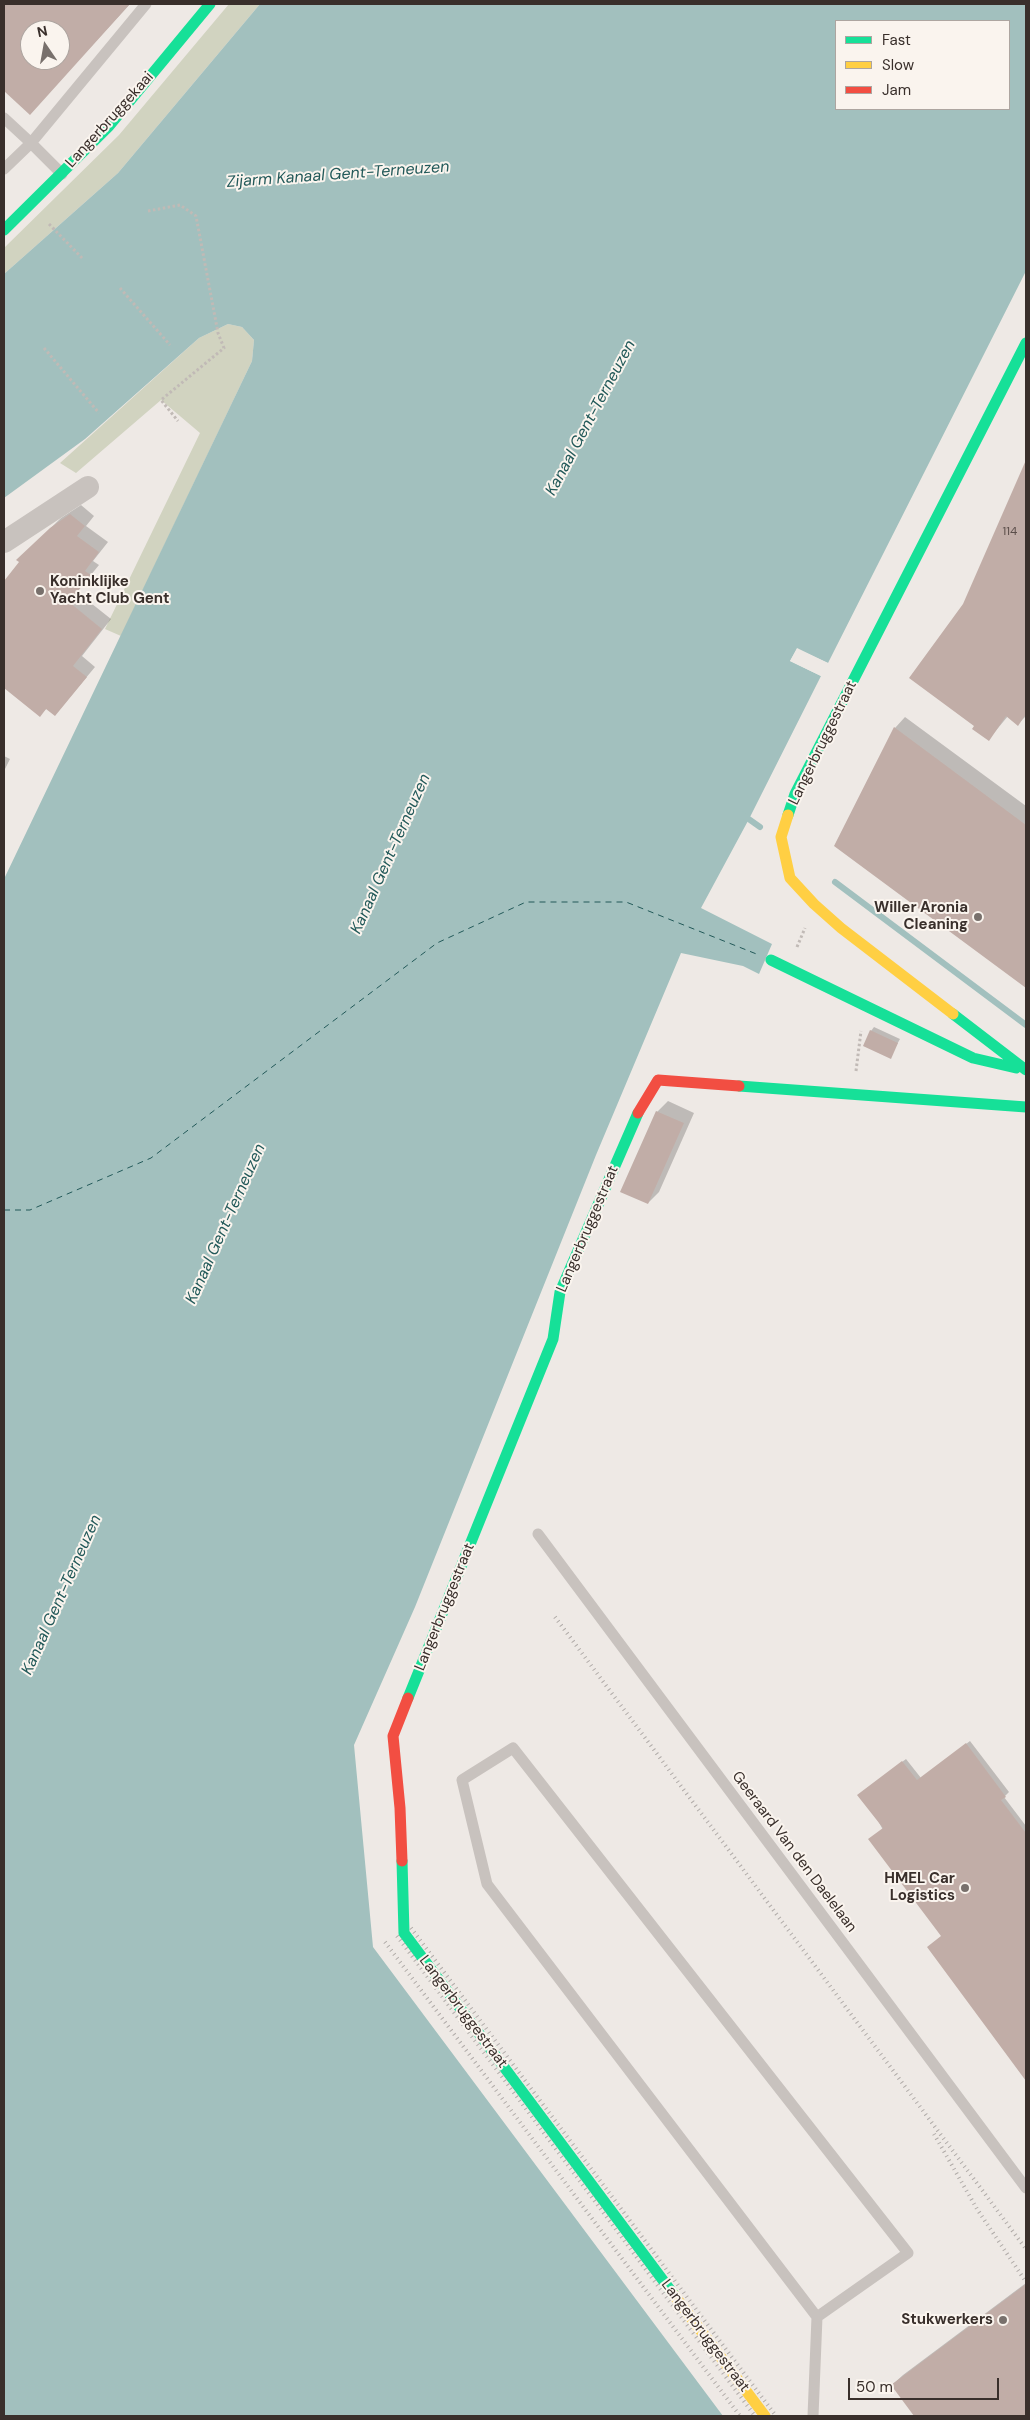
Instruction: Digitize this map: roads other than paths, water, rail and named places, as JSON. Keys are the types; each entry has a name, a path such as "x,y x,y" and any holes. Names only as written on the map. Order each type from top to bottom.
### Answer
{"street":[{"name":"Langerbruggekaai","path":"4,230 108,126 210,4"},
{"name":"Langerbruggestraat","path":"1026,343 796,794 781,837 790,878 814,904 841,928 1026,1070"},
{"path":"4,542 88,487"},
{"path":"771,960 973,1058 1026,1070"},
{"name":"Langerbruggestraat","path":"765,2416 404,1933 400,1808 393,1736 554,1340 560,1292 643,1103 658,1080 1026,1107"}],"lane":[{"path":"4,169 31,143 146,4"},
{"path":"4,118 62,174"},
{"name":"Geeraard Van den Daelelaan","path":"538,1534 1026,2188"},
{"path":"813,2416 817,2317 487,1884 462,1780 513,1748 908,2253 817,2317"}],"water":[{"path":"260,4 1026,4 1026,271 828,663 797,649 790,661 821,676 749,819 701,908 772,944 759,974 743,966 681,953 596,1155 415,1607 354,1745 373,1947 723,2416 4,2416 4,879 252,361 254,340 242,327 228,324 199,338 85,439 4,498 4,274 118,173"}],"waterway":[{"path":"743,815 760,827"},
{"path":"835,882 1026,1025"}],"railway":[{"path":"555,1617 1026,2249"},
{"path":"411,1928 776,2416"},
{"path":"397,1936 755,2416"},
{"path":"385,1942 740,2416"},
{"path":"934,2134 977,2209 1026,2282"}],"place":[{"name":"Koninklijke Yacht Club Gent","path":"40,591"},
{"name":"Willer Aronia Cleaning","path":"978,917"},
{"name":"HMEL Car Logistics","path":"965,1888"},
{"name":"Stukwerkers","path":"1003,2320"}],"water label":[{"name":"Zijarm Kanaal Gent-Terneuzen","path":"338,175"},
{"name":"Kanaal Gent-Terneuzen","path":"591,418"},
{"name":"Kanaal Gent-Terneuzen","path":"391,854"},
{"name":"Kanaal Gent-Terneuzen","path":"226,1224"},
{"name":"Kanaal Gent-Terneuzen","path":"62,1595"}]}
